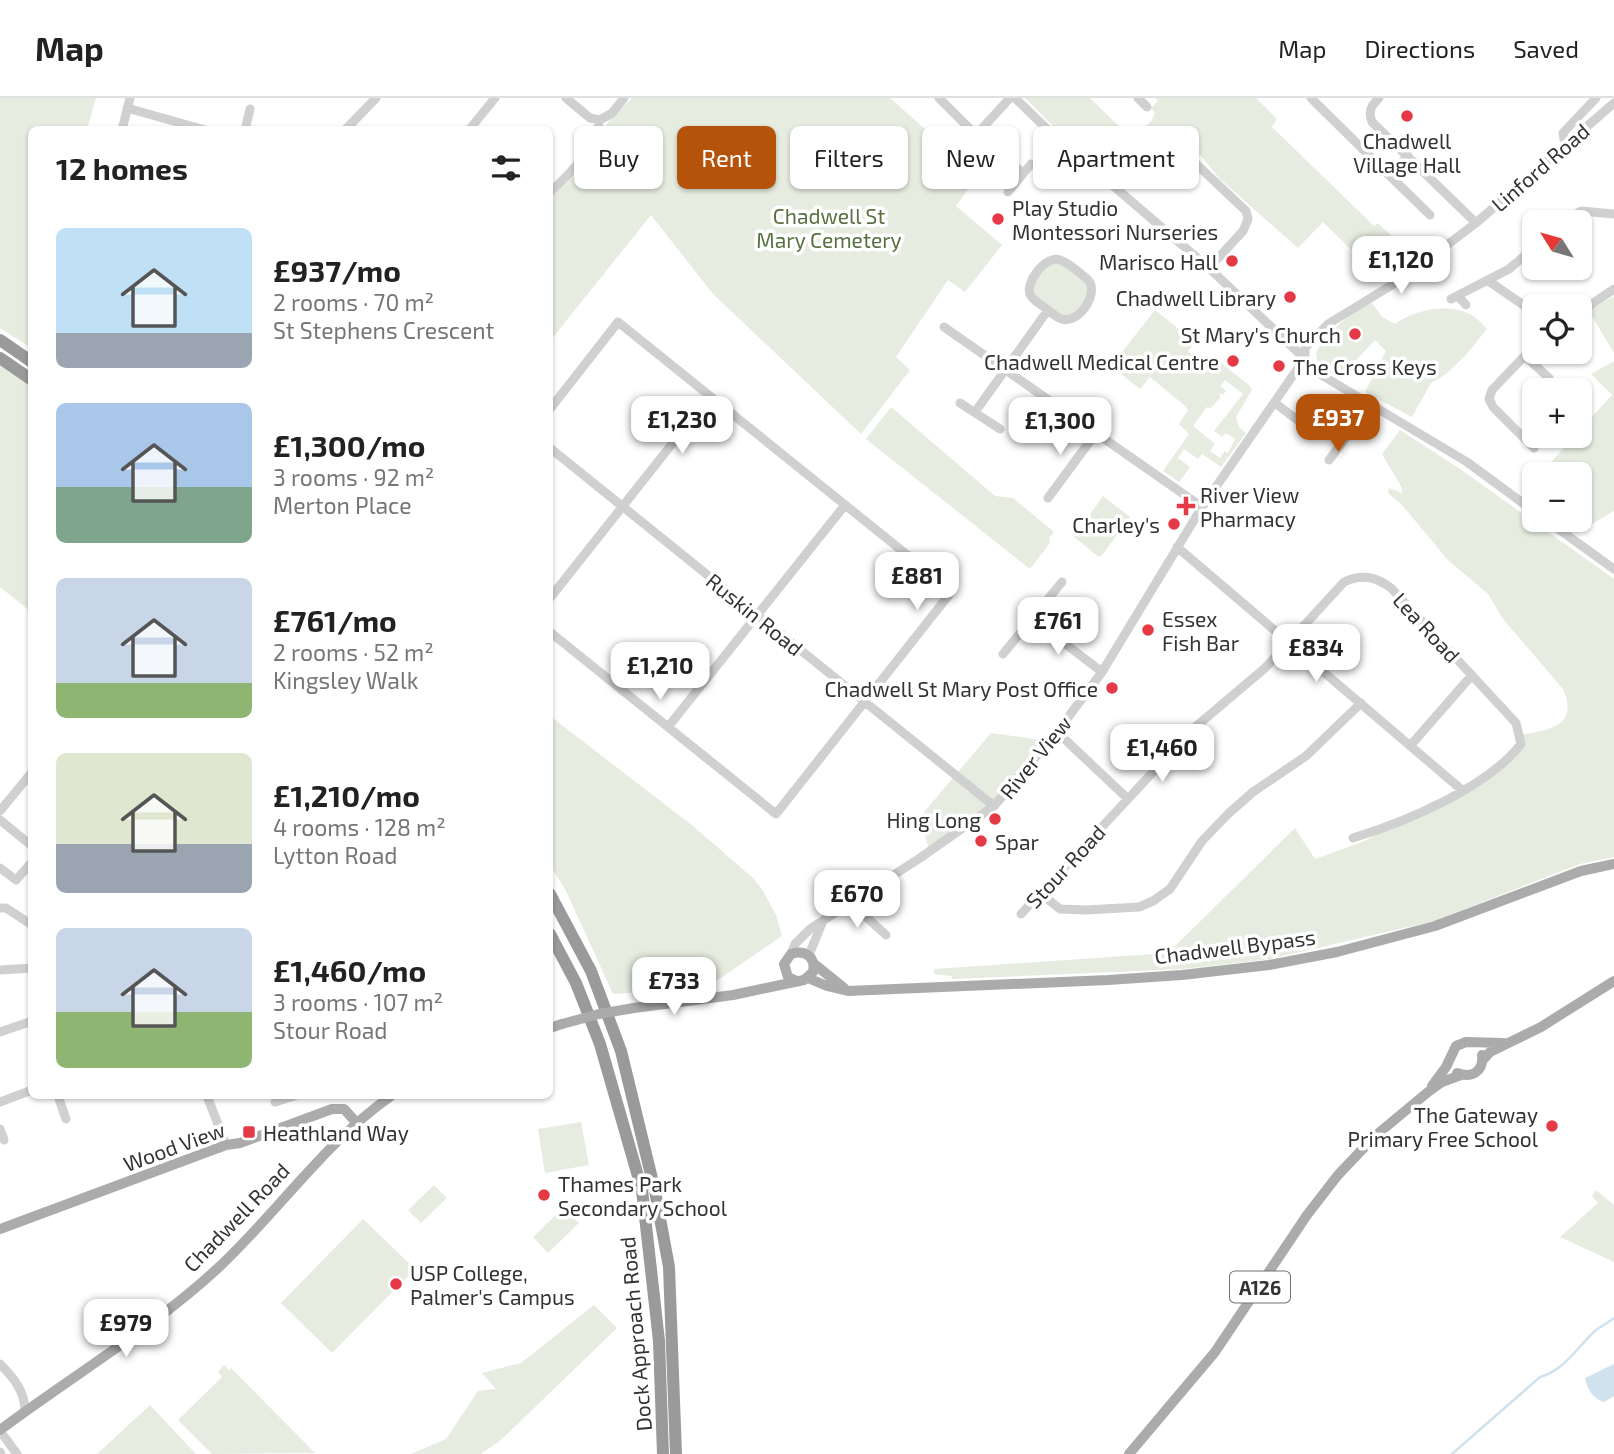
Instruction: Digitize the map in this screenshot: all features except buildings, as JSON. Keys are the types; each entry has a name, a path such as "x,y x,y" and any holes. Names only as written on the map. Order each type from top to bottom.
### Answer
{"highway":[{"path":"0,341 28,359"},
{"path":"0,358 28,377"},
{"name":"Dock Approach Road","path":"553,900 592,971 621,1051 655,1191 669,1267 676,1454"},
{"name":"Dock Approach Road","path":"553,940 576,984 600,1044 642,1190 659,1342 663,1454"}],"main road":[{"name":"Chadwell Bypass","path":"803,980 848,991 1120,979 1269,965 1336,952 1435,926 1581,871 1614,864"},
{"path":"753,992 774,979 791,954 800,952 848,991"},
{"path":"553,1027 599,1014 753,992 803,980 813,972 811,959"},
{"path":"784,968 788,977 803,980"},
{"name":"A126","path":"1129,1454 1215,1352 1329,1185 1375,1136 1427,1091 1461,1075 1475,1073 1490,1052 1541,1027 1614,981"},
{"path":"1466,1042 1477,1046 1483,1060"},
{"name":"A126","path":"1427,1091 1456,1046 1466,1042 1506,1043"},
{"path":"1449,1059 1453,1069 1461,1075"},
{"name":"Chadwell Road","path":"0,1431 148,1324 219,1267 303,1175 356,1122 387,1099"},
{"name":"Wood View","path":"0,1229 226,1145 240,1143 332,1110 344,1110 356,1122"}],"street":[{"path":"349,126 376,98"},
{"path":"472,126 495,98"},
{"path":"566,98 590,118 600,120"},
{"path":"553,189 574,170 592,143 600,120 612,113 624,98"},
{"path":"939,98 967,126"},
{"path":"985,126 1013,98 1209,268 1323,376 1466,462 1522,503"},
{"path":"1138,98 1147,107"},
{"path":"1311,98 1430,215"},
{"path":"1379,98 1371,106 1369,115 1372,122 1475,223"},
{"path":"1565,144 1563,133 1596,98"},
{"path":"123,126 128,103 181,126"},
{"name":"Linford Road","path":"1305,358 1305,348 1328,324 1405,276 1475,223 1614,103"},
{"path":"246,126 250,109"},
{"path":"1389,175 1408,156"},
{"path":"1008,192 1031,164"},
{"path":"1199,167 1246,211 1248,219 1242,231 1209,268"},
{"path":"1019,170 1023,173"},
{"path":"1592,212 1614,214"},
{"path":"1466,305 1455,298 1509,269 1522,258"},
{"path":"1059,259 1090,281 1092,294 1077,316 1069,320 1060,319 1048,310 1032,297 1029,289 1045,263 1059,259"},
{"path":"1487,280 1522,304"},
{"path":"1592,304 1614,289"},
{"path":"975,412 1048,310"},
{"path":"553,405 618,322 952,591 776,814 553,634"},
{"path":"944,327 1202,507"},
{"name":"River View","path":"791,954 801,937 810,929 994,806 1057,732 1102,672 1202,507 1305,358"},
{"path":"1522,359 1492,390 1489,399 1493,407 1522,436"},
{"path":"1533,364 1548,378"},
{"path":"553,594 710,396"},
{"path":"960,402 1000,429"},
{"path":"1275,403 1300,422 1319,422 1344,440"},
{"path":"1329,460 1359,420"},
{"path":"1048,498 1096,433"},
{"name":"Ruskin Road","path":"553,450 994,806"},
{"path":"668,727 845,505"},
{"path":"1563,532 1614,569"},
{"path":"1177,547 1462,790 1439,804 1353,838"},
{"name":"Lea Road","path":"1290,642 1344,582 1355,577 1372,577 1391,588 1516,723 1521,744 1512,755 1462,790"},
{"path":"1003,654 1062,582"},
{"path":"1033,619 1102,672"},
{"name":"Stour Road","path":"1020,913 1193,729 1265,668 1290,642"},
{"path":"1410,746 1472,675"},
{"path":"1040,894 1059,909 1086,911 1139,907 1153,901 1170,890 1202,841 1228,814 1253,792 1306,756 1361,703"},
{"path":"1057,732 1128,799"},
{"path":"0,811 28,777"},
{"path":"0,820 28,843"},
{"path":"0,868 16,880 28,866"},
{"path":"851,903 881,934"},
{"path":"0,908 6,908 28,922"},
{"path":"811,959 822,923"},
{"path":"0,970 28,968"},
{"path":"0,1032 28,1022"},
{"path":"0,1102 28,1092"},
{"path":"59,1099 66,1119"},
{"path":"207,1099 226,1145"},
{"path":"275,1102 284,1099"},
{"path":"0,1129 4,1140"},
{"path":"0,1364 22,1392 25,1411"},
{"path":"0,1431 17,1454"}],"green space":[{"path":"0,98 96,98 88,126 28,126 28,346 0,328"},
{"name":"Chadwell St Mary Cemetery","path":"632,98 890,98 922,126 922,189 968,189 956,206 1002,245 965,292 948,280 896,357 910,370 861,434 713,294 651,215 553,337 553,195 574,176 574,189 663,189 663,126 606,126"},
{"path":"1025,98 1090,98 1119,126 1053,126"},
{"path":"1155,98 1256,98 1277,119 1272,127 1374,226 1378,223 1408,252 1374,272 1323,222 1298,248 1219,178 1201,156 1199,126 1146,126 1155,112 1151,109 1158,100"},
{"path":"1052,259 1090,281 1092,294 1069,320 1032,297 1031,282"},
{"path":"1614,296 1614,353 1592,316 1592,309"},
{"path":"1372,303 1382,317 1395,324 1421,312 1451,309 1470,314 1487,329 1465,356 1446,374 1431,383 1412,417 1365,392 1386,351 1375,340 1340,377 1330,373 1317,361 1316,353 1332,330"},
{"path":"1155,310 1195,342 1188,351 1199,361 1198,364 1207,371 1216,359 1250,386 1252,390 1236,417 1239,427 1246,433 1221,467 1202,454 1198,459 1184,449 1178,458 1190,467 1179,482 1163,471 1189,434 1179,424 1188,410 1150,377 1140,389 1111,366","holes":["1225,380 1243,394 1214,431 1222,437 1226,433 1235,439 1228,453 1225,451 1220,458 1210,451 1215,444 1193,426 1207,407 1210,409 1220,398 1220,393 1223,395 1226,391 1220,386"]},
{"path":"1614,361 1614,511 1592,524 1592,462 1551,462 1564,448 1592,448 1592,417 1612,395 1591,374"},
{"path":"0,363 28,383 28,610 0,587"},
{"path":"891,407 995,496 1013,498 1054,532 1049,538 1050,543 1030,569 866,439"},
{"path":"1400,430 1522,513 1522,532 1548,532 1614,579 1614,857 1580,864 1434,921 1270,959 1183,969 952,979 952,976 934,974 934,969 1168,953 1295,828 1315,859 1362,842 1439,804 1512,755 1519,735 1550,728 1564,719 1567,701 1563,689 1503,619 1488,594 1448,560 1402,505 1388,493 1389,488 1402,493 1402,488 1382,454"},
{"path":"1103,496 1130,517 1099,557 1074,537"},
{"path":"553,718 693,826 753,878 776,915 782,936 706,988 613,994 566,891 553,870"},
{"path":"991,733 1049,741 994,806 930,851 919,818"},
{"path":"581,1122 589,1165 545,1173 538,1129"},
{"path":"434,1185 447,1198 421,1223 408,1210"},
{"path":"1596,1190 1614,1205 1614,1262 1560,1237 1598,1203 1592,1196"},
{"path":"564,1207 579,1223 548,1253 533,1237"},
{"path":"363,1219 415,1269 332,1353 281,1303"},
{"path":"594,1305 617,1328 501,1440 481,1454 411,1454 446,1439 478,1391 496,1389 482,1373 521,1363"},
{"path":"224,1365 229,1370 231,1368 315,1453 212,1454 178,1420 222,1377 218,1372"},
{"path":"150,1405 196,1454 97,1454"}],"water":[{"path":"1614,1364 1614,1396 1604,1402 1591,1393 1585,1378"}],"waterway":[{"path":"1452,1454 1540,1377 1564,1364 1595,1331 1614,1318"}],"place":[{"name":"Chadwell Village Hall","path":"1407,116"},
{"name":"Play Studio Montessori Nurseries","path":"998,219"},
{"name":"Marisco Hall","path":"1232,261"},
{"name":"Chadwell Library","path":"1290,297"},
{"name":"St Mary's Church","path":"1355,334"},
{"name":"Chadwell Medical Centre","path":"1233,361"},
{"name":"The Cross Keys","path":"1279,366"},
{"name":"River View Pharmacy","path":"1186,506"},
{"name":"Charley's","path":"1174,524"},
{"name":"Essex Fish Bar","path":"1148,630"},
{"name":"Chadwell St Mary Post Office","path":"1112,688"},
{"name":"Hing Long","path":"995,819"},
{"name":"Spar","path":"981,841"},
{"name":"The Gateway Primary Free School","path":"1552,1126"},
{"name":"Heathland Way","path":"249,1132"},
{"name":"Thames Park Secondary School","path":"544,1195"},
{"name":"USP College, Palmer's Campus","path":"396,1284"}]}
